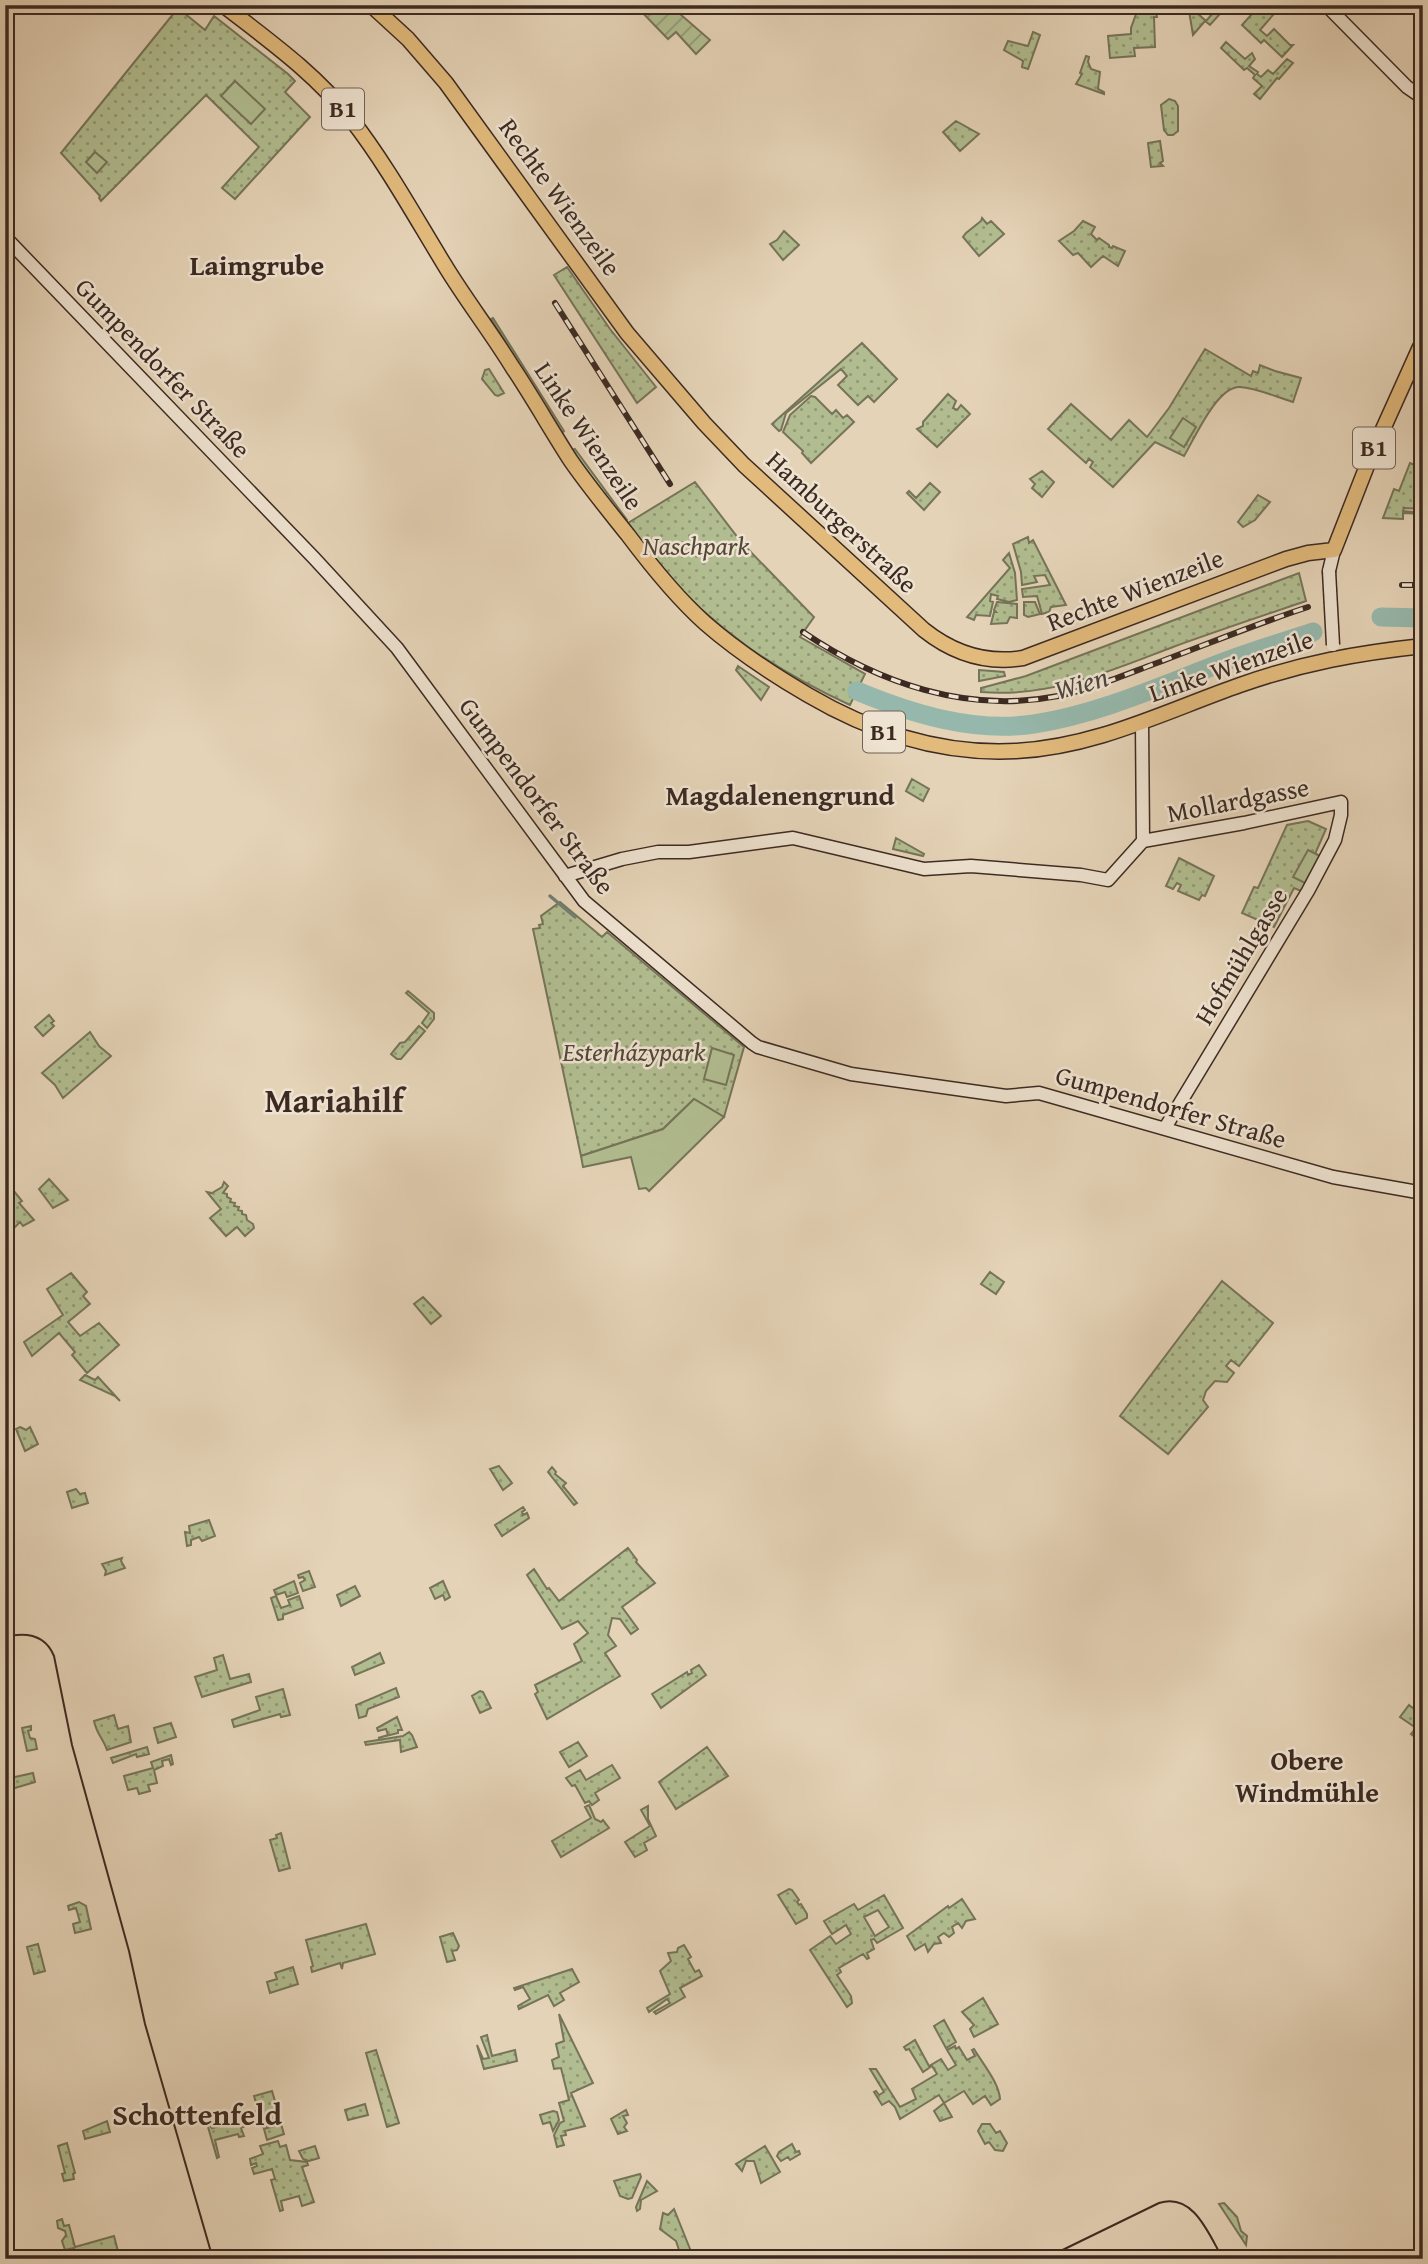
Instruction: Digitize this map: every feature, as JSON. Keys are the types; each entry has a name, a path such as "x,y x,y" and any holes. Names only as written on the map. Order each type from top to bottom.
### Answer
{"main road":[{"name":"Linke Wienzeile","path":"223,5 307,72 349,117 581,474 668,586 735,648 839,712 892,734 937,746 995,751 1042,748 1102,736 1334,651 1423,646"},
{"name":"Rechte Wienzeile","path":"371,5 408,39 446,83 627,333 704,423"},
{"name":"B1","path":"1334,550 1370,458 1422,345"},
{"name":"Hamburgerstraße","path":"704,423 744,465 893,603 938,642 953,649"},
{"name":"Rechte Wienzeile","path":"953,649 986,659 1003,661 1023,658 1286,559 1311,552 1334,550"}],"street":[{"path":"1326,5 1407,87 1423,98"},
{"name":"Gumpendorfer Straße","path":"5,237 397,648 579,895 758,1047 851,1074 1006,1096 1039,1093 1333,1177 1423,1193"},
{"path":"1334,550 1329,571 1334,651"},
{"path":"565,876 622,859 658,852 689,852 793,838 924,869 971,866 1081,875 1108,880 1143,841 1142,722"},
{"name":"Mollardgasse","path":"1143,841 1341,802"},
{"name":"Hofmühlgasse","path":"1165,1128 1308,891 1335,840 1341,802"}],"green space":[{"path":"635,5 682,5 680,14 710,40 696,54 676,32 668,39"},
{"path":"1188,5 1206,21 1220,5 1228,5 1210,25 1205,21 1193,35"},
{"path":"1260,5 1273,15 1260,30 1267,36 1274,29 1293,45 1282,57 1264,40 1261,43 1242,25"},
{"path":"1139,6 1156,12 1155,47 1134,48 1135,56 1110,58 1108,36 1131,34"},
{"path":"178,8 205,30 214,16 288,74 295,81 285,92 310,117 235,199 222,188 259,147 206,95 101,201 100,196 61,153"},
{"path":"1033,32 1040,35 1028,69 1022,67 1023,61 1004,50 1008,41 1028,46"},
{"path":"1226,42 1245,59 1252,53 1255,59 1249,66 1261,77 1268,70 1273,74 1287,59 1293,63 1260,99 1254,94 1262,86 1253,78 1255,75 1247,68 1244,70 1221,48"},
{"path":"1086,56 1089,57 1091,69 1100,72 1098,89 1104,94 1076,84 1082,74 1080,73"},
{"path":"235,81 265,109 251,124 221,96"},
{"path":"1169,99 1175,101 1178,106 1178,131 1173,135 1168,135 1164,130 1161,105"},
{"path":"956,121 979,134 960,151 943,132"},
{"path":"1160,141 1163,161 1160,163 1163,166 1151,167 1148,143"},
{"path":"95,152 107,162 97,173 86,162"},
{"path":"982,218 987,224 991,221 1004,234 979,256 963,237"},
{"path":"1083,221 1095,227 1091,234 1097,240 1099,238 1109,247 1125,251 1118,266 1103,256 1091,267 1078,253 1073,255 1059,241"},
{"path":"784,231 799,245 783,260 770,244"},
{"path":"567,267 610,329 656,387 637,403 554,275"},
{"path":"493,318 564,431 562,433 491,319"},
{"path":"862,343 897,379 874,402 868,396 858,405 838,385 847,376 841,369 786,413 781,430 772,424"},
{"path":"1205,349 1251,376 1253,371 1258,373 1260,365 1301,378 1293,402 1253,389 1231,389 1215,404 1184,456 1155,442 1113,487 1090,467 1093,462 1089,459 1086,463 1048,429 1071,404 1111,440 1129,420 1147,437 1169,408"},
{"path":"489,369 504,393 498,396 482,379 485,370"},
{"path":"948,394 956,401 953,408 957,410 961,405 970,414 937,447 917,429 923,426 923,422"},
{"path":"811,396 832,414 836,410 843,418 847,415 854,422 811,463 803,451 783,432 790,415"},
{"path":"1183,418 1196,427 1184,447 1170,438"},
{"path":"575,449 627,520 625,522 572,450"},
{"path":"1410,463 1423,469 1423,509 1404,508 1403,511 1423,514 1403,513 1403,519 1383,518 1394,489 1399,491"},
{"path":"1042,471 1054,482 1042,497 1032,488 1035,484 1030,479"},
{"name":"Naschpark","path":"695,482 742,543 814,617 800,637 865,674 850,705 822,692 746,646 680,589 639,540 628,523"},
{"path":"930,483 940,492 924,510 907,493 909,491 916,498"},
{"path":"1258,495 1270,502 1255,520 1243,527 1238,522"},
{"path":"1028,537 1029,543 1033,540 1066,605 1051,607 1049,612 1042,614 1037,596 1023,597 1022,589 1050,585 1045,575 1034,576 1037,582 1022,585 1013,544"},
{"path":"1009,553 1015,573 1017,600 1009,602 997,599 998,596 991,594 990,601 993,602 990,616 976,615 974,620 967,617 1010,568 1003,560"},
{"path":"1299,573 1306,601 1079,681 1031,691 981,692 981,688 1026,676"},
{"path":"997,602 1017,604 1017,618 1010,617 1007,623 991,624"},
{"path":"1024,602 1035,602 1040,614 1028,617 1024,615"},
{"path":"738,666 769,687 761,700 736,670"},
{"path":"979,670 1004,672 1005,676 979,681"},
{"path":"912,779 929,789 923,801 906,791"},
{"path":"1308,821 1326,829 1315,854 1320,856 1301,891 1294,888 1274,927 1242,913 1254,887 1258,888 1287,825"},
{"path":"896,838 924,854 923,856 893,849"},
{"path":"1308,850 1320,856 1305,883 1293,877"},
{"path":"1179,858 1214,876 1205,896 1202,895 1199,900 1178,891 1181,885 1177,883 1173,889 1166,886"},
{"name":"Esterházypark","path":"560,902 602,937 607,932 744,1047 724,1117 694,1099 663,1129 581,1156 533,929 540,928 539,925 543,924 541,916"},
{"path":"408,991 434,1013 434,1019 427,1028 422,1023 429,1013 406,993"},
{"path":"49,1015 54,1026 43,1036 35,1027"},
{"path":"419,1026 425,1031 401,1059 397,1059 391,1054"},
{"path":"90,1032 99,1046 111,1056 63,1098 55,1085 42,1073"},
{"path":"712,1048 734,1055 726,1085 704,1079"},
{"path":"694,1099 724,1117 649,1191 646,1188 639,1189 631,1157 583,1167 581,1156 663,1129"},
{"path":"49,1179 68,1200 53,1208 39,1189"},
{"path":"224,1182 228,1186 223,1193 227,1194 230,1202 235,1203 234,1206 239,1207 238,1210 253,1224 254,1228 245,1236 237,1227 226,1236 210,1218 221,1209 207,1192 212,1193 222,1187"},
{"path":"13,1190 22,1201 19,1203 34,1220 23,1226 20,1222 15,1227 5,1216 5,1197"},
{"path":"990,1272 1004,1282 996,1294 981,1284"},
{"path":"71,1273 87,1292 83,1296 90,1304 68,1322 80,1336 99,1323 119,1345 87,1373 72,1355 75,1352 59,1333 32,1356 24,1342 63,1315 47,1289"},
{"path":"1222,1281 1273,1323 1239,1366 1231,1360 1226,1366 1234,1373 1227,1382 1215,1381 1206,1391 1203,1400 1208,1407 1168,1454 1120,1416"},
{"path":"423,1297 441,1316 431,1324 414,1304"},
{"path":"85,1375 95,1380 98,1377 120,1401 115,1396 80,1380"},
{"path":"20,1427 26,1430 30,1427 38,1444 25,1451 16,1429"},
{"path":"499,1466 512,1483 503,1490 490,1469"},
{"path":"552,1467 555,1474 566,1483 563,1486 577,1503 574,1505 548,1472"},
{"path":"76,1489 80,1494 85,1493 88,1503 72,1508 67,1492"},
{"path":"523,1507 523,1515 527,1513 529,1518 502,1536 495,1525"},
{"path":"209,1520 215,1536 202,1541 199,1537 191,1540 191,1545 187,1546 185,1532 190,1533 189,1526"},
{"path":"628,1548 636,1562 655,1583 622,1607 638,1629 631,1634 620,1619 612,1618 608,1635 616,1646 605,1653 620,1676 547,1719 535,1694 538,1692 535,1685 582,1661 574,1644 588,1633 578,1621 562,1629 527,1575 534,1569 559,1601"},
{"path":"122,1558 125,1568 105,1575 102,1564"},
{"path":"309,1571 315,1587 303,1591 300,1583 305,1580 298,1575"},
{"path":"294,1581 298,1593 287,1597 285,1592 276,1595 274,1590"},
{"path":"443,1581 450,1597 445,1600 443,1595 435,1599 430,1588"},
{"path":"355,1586 360,1596 341,1606 337,1595"},
{"path":"276,1596 281,1608 290,1605 288,1600 299,1596 303,1608 283,1615 283,1619 278,1620 271,1598"},
{"path":"380,1653 384,1663 355,1675 352,1667"},
{"path":"223,1655 230,1679 249,1674 251,1682 202,1697 195,1677 217,1670 214,1658"},
{"path":"699,1665 706,1675 661,1708 652,1694 687,1672 688,1675 692,1673 691,1670"},
{"path":"396,1688 399,1697 368,1709 366,1716 359,1718 356,1705"},
{"path":"283,1689 290,1715 281,1717 280,1714 234,1727 232,1720 260,1710 256,1697"},
{"path":"480,1691 491,1708 480,1713 472,1696"},
{"path":"1409,1705 1423,1716 1423,1743 1411,1734 1416,1728 1400,1717"},
{"path":"114,1715 118,1729 128,1726 131,1742 107,1750 94,1721"},
{"path":"397,1717 402,1730 398,1730 398,1733 378,1738 388,1735 386,1729 378,1731 377,1728"},
{"path":"171,1723 176,1737 158,1743 154,1728"},
{"path":"31,1726 28,1731 30,1738 35,1739 37,1749 27,1751 22,1728"},
{"path":"409,1732 417,1747 401,1752 400,1740 366,1745 365,1742 403,1736"},
{"path":"578,1742 587,1756 569,1767 560,1752"},
{"path":"147,1747 149,1754 137,1757 136,1754 113,1763 111,1758"},
{"path":"707,1747 728,1776 676,1809 659,1782"},
{"path":"171,1755 173,1764 171,1765 169,1759 162,1761 163,1766 154,1770 157,1783 148,1785 150,1791 139,1794 137,1788 128,1790 124,1776 153,1768 151,1762"},
{"path":"612,1765 620,1778 595,1793 599,1800 592,1805 589,1801 585,1803 575,1785 572,1786 566,1778 580,1770 586,1780"},
{"path":"33,1773 35,1782 5,1791 5,1777 6,1779"},
{"path":"589,1805 595,1819 601,1822 603,1820 609,1828 561,1857 552,1841 591,1818 585,1807"},
{"path":"648,1806 648,1819 656,1836 644,1843 647,1850 635,1857 625,1842 650,1826 641,1810"},
{"path":"281,1833 290,1868 279,1871 270,1840"},
{"path":"789,1889 807,1914 807,1918 796,1924 778,1895"},
{"path":"884,1895 903,1928 877,1943 874,1939 871,1940 874,1949 867,1953 869,1958 863,1954 839,1968 841,1972 837,1975 851,1996 852,2003 847,2007 810,1950 830,1936 836,1944 851,1934 846,1925 832,1934 824,1921 854,1904 858,1910","holes":["878,1910 889,1927 875,1936 864,1917"]},
{"path":"962,1899 975,1919 966,1921 962,1928 958,1923 952,1927 954,1933 949,1937 944,1933 938,1937 941,1943 934,1944 928,1952 925,1944 915,1950 907,1936"},
{"path":"79,1902 86,1906 91,1929 75,1933 73,1924 80,1922 76,1908 69,1910 68,1906"},
{"path":"366,1924 375,1954 343,1963 342,1969 340,1963 312,1972 306,1940"},
{"path":"453,1933 459,1946 452,1951 455,1960 447,1962 440,1937"},
{"path":"38,1944 45,1971 34,1974 27,1947"},
{"path":"684,1945 695,1972 699,1970 702,1976 680,1988 685,1997 656,2014 654,2012 670,2003 667,1999 649,2012 647,2008 670,1994 660,1971 671,1961 668,1953 677,1952 678,1948"},
{"path":"293,1967 298,1984 270,1993 267,1982 277,1979 275,1973"},
{"path":"572,1969 579,1982 560,1993 564,2000 554,2006 548,1995 519,2009 518,2006 530,1999 523,1987 514,1988"},
{"path":"983,1998 998,2024 974,2037 970,2029 974,2025 962,2012"},
{"path":"559,2014 593,2083 571,2093 585,2126 565,2131 566,2135 561,2136 564,2145 557,2147 554,2135 564,2121 559,2103 569,2100 561,2068 554,2069 552,2060 559,2057 556,2044 564,2041"},
{"path":"944,2020 956,2042 946,2048 934,2026"},
{"path":"487,2035 492,2056 515,2050 517,2061 484,2069 477,2045 483,2059 489,2058 481,2037"},
{"path":"915,2040 929,2066 941,2059 948,2070 956,2065 947,2050 959,2047 967,2060 975,2056 972,2050 974,2049 994,2080 1000,2099 991,2105 985,2096 973,2104 964,2091 944,2103 939,2095 900,2119 895,2107 889,2101 882,2105 874,2092 879,2095 884,2092 870,2069 876,2069 900,2107 916,2099 912,2089 937,2074 932,2066 923,2072 909,2049 904,2047"},
{"path":"376,2050 399,2123 387,2127 366,2053"},
{"path":"272,2091 281,2122 263,2127 254,2096"},
{"path":"944,2103 952,2117 940,2121 934,2111"},
{"path":"365,2104 368,2115 348,2120 345,2110"},
{"path":"626,2110 628,2115 623,2116 627,2131 618,2134 611,2119"},
{"path":"257,2111 259,2119 244,2123 245,2126 241,2128 244,2136 239,2137 238,2134 215,2140 217,2158 206,2120 212,2128 253,2118 253,2112"},
{"path":"557,2112 559,2120 553,2131 550,2122 543,2124 540,2115"},
{"path":"107,2121 110,2132 85,2139 83,2131"},
{"path":"281,2124 284,2134 267,2140 264,2129"},
{"path":"982,2124 990,2124 996,2133 1000,2131 1007,2143 1003,2151 995,2150 989,2142 985,2144 978,2131"},
{"path":"278,2141 280,2147 286,2145 290,2160 307,2162 308,2165 302,2167 314,2202 302,2206 299,2196 281,2201 283,2210 280,2211 271,2180 275,2179 272,2169 254,2174 252,2168 257,2166 256,2163 251,2165 250,2159 263,2154 260,2146"},
{"path":"67,2143 75,2173 74,2179 64,2181 62,2174 65,2173 58,2146"},
{"path":"792,2144 800,2154 790,2160 788,2157 781,2161 777,2156 779,2152"},
{"path":"315,2146 319,2158 309,2161 303,2159 299,2151"},
{"path":"765,2146 780,2172 761,2183 754,2161 746,2161 742,2171 736,2164"},
{"path":"640,2174 632,2198 620,2196 614,2181"},
{"path":"647,2181 657,2191 641,2200 640,2209 637,2211 636,2207"},
{"path":"1224,2203 1237,2217 1241,2231 1247,2236 1246,2245 1219,2204"},
{"path":"674,2209 694,2259 682,2259 676,2241 660,2229 663,2213 668,2215"},
{"path":"62,2219 64,2226 69,2225 75,2247 114,2236 120,2259 77,2259 74,2248 65,2250 62,2241 66,2235 65,2231 58,2228 57,2221"}],"waterway":[{"name":"Wien","path":"1381,617 1423,618"},
{"name":"Wien","path":"857,691 944,720 989,726 1034,724 1110,705 1242,655 1313,632"},
{"path":"550,896 575,917"}],"tram line":[{"path":"5,1637 34,1636 46,1643 54,1656 72,1745 129,1951 145,2024 213,2259"},
{"path":"1044,2259 1159,2203 1171,2201 1182,2204 1199,2218 1223,2259"}],"railway":[{"path":"555,303 670,484"},
{"path":"1402,585 1423,585"},
{"path":"803,632 862,666 925,690 990,701 1024,701 1058,696 1094,686 1308,607"}],"district":[{"name":"Laimgrube","path":"257,265"},
{"name":"Magdalenengrund","path":"780,795"},
{"name":"Mariahilf","path":"334,1100"},
{"name":"Obere Windmühle","path":"1307,1776"},
{"name":"Schottenfeld","path":"197,2115"}]}
